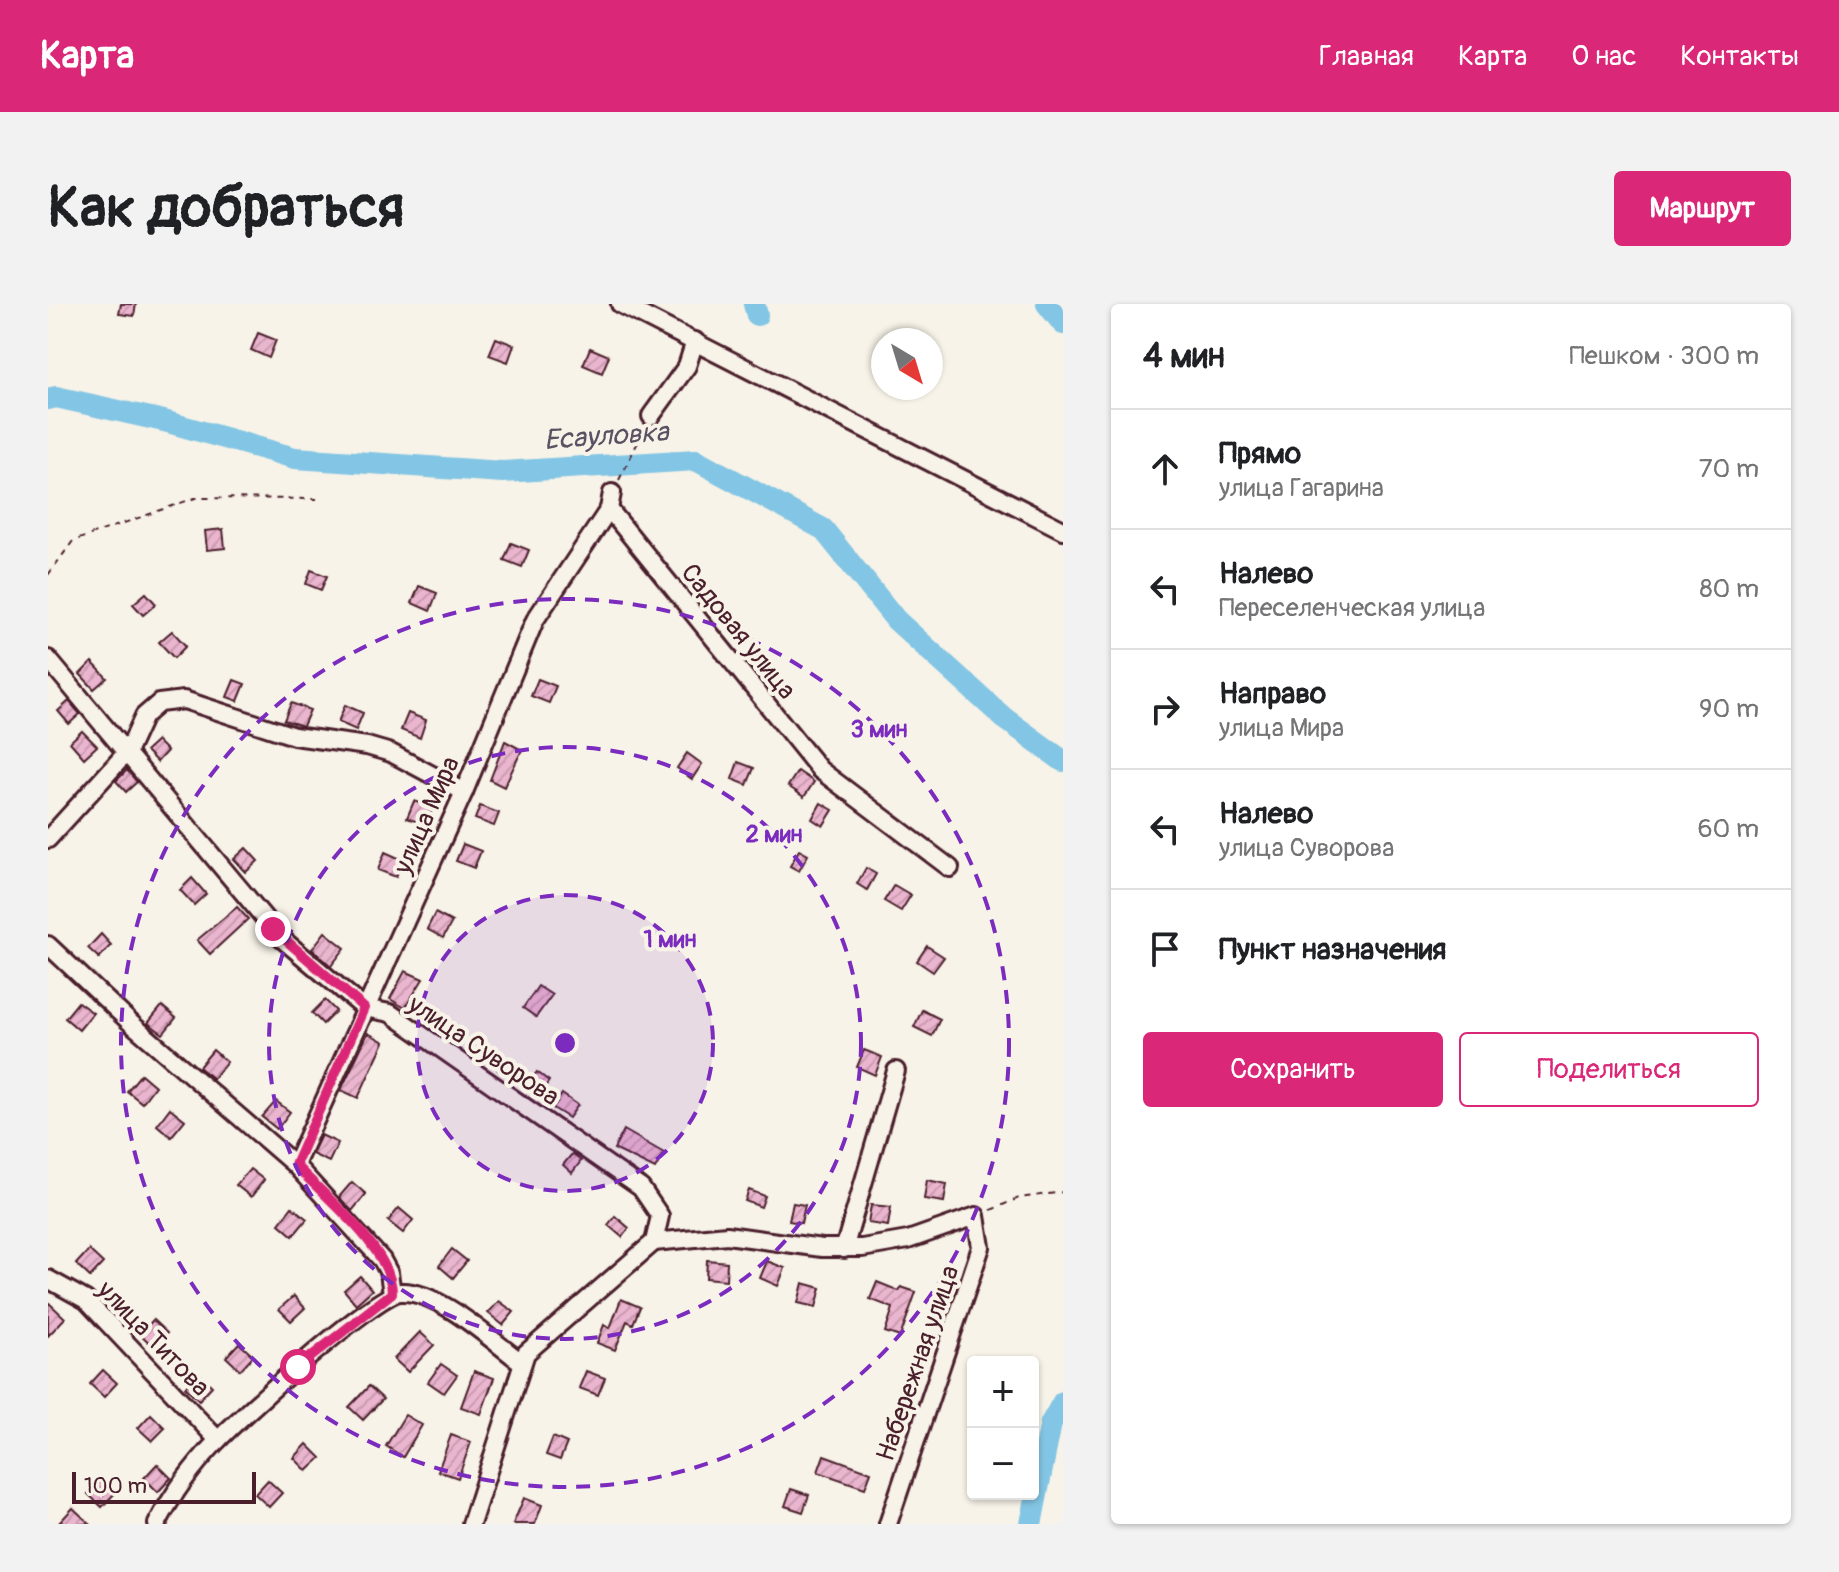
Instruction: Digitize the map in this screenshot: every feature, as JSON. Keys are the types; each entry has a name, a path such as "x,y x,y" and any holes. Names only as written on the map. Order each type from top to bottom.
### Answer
{"street":[{"path":"620,304 1063,530"},
{"path":"651,416 687,366 695,341"},
{"name":"улица Мира","path":"295,1165 464,792 535,620 611,501"},
{"name":"Садовая улица","path":"611,501 820,770 950,868"},
{"name":"улица Суворова","path":"48,659 128,751 273,929 364,1008 390,1013 641,1188 660,1216 654,1242"},
{"path":"48,839 128,751 140,723 150,711 159,703 184,700 294,736 367,746 391,753 464,792"},
{"path":"48,945 133,1025 295,1165 382,1260 389,1273 392,1293"},
{"path":"844,1249 896,1071"},
{"path":"471,1524 521,1362 538,1343 654,1242 727,1235 844,1249 908,1240 976,1216"},
{"name":"Набережная улица","path":"888,1524 981,1247 976,1216"},
{"name":"улица Титова","path":"48,1279 86,1300 218,1440"},
{"path":"157,1524 174,1490 218,1440 298,1367 392,1293 415,1293 438,1302 521,1362"}],"path":[{"path":"611,501 651,416"},
{"path":"48,575 73,541 195,498 317,499"},
{"path":"976,1216 1019,1198 1063,1192"}],"building":[{"path":"121,304 136,304 134,316 119,314"},
{"path":"258,333 276,340 269,358 251,350"},
{"path":"496,338 514,345 508,362 489,355"},
{"path":"590,348 609,356 602,373 583,365"},
{"path":"223,529 225,548 207,550 205,531"},
{"path":"511,543 529,550 522,567 504,560"},
{"path":"311,570 327,576 321,590 306,584"},
{"path":"419,586 437,593 430,611 412,603"},
{"path":"146,593 156,604 143,615 133,604"},
{"path":"172,631 186,646 174,658 159,642"},
{"path":"92,662 107,678 94,689 80,674"},
{"path":"538,679 556,686 549,703 531,696"},
{"path":"234,680 245,684 238,701 227,697"},
{"path":"69,701 80,714 69,724 58,711"},
{"path":"291,703 310,710 303,726 284,720"},
{"path":"345,705 363,713 356,730 338,722"},
{"path":"408,713 426,720 420,738 401,730"},
{"path":"82,731 97,746 84,758 70,742"},
{"path":"157,741 167,751 157,762 146,751"},
{"path":"505,741 522,750 504,787 490,780"},
{"path":"687,753 702,764 692,779 677,768"},
{"path":"738,762 754,768 747,785 732,779"},
{"path":"127,770 137,782 126,792 116,781"},
{"path":"798,771 814,782 804,797 788,786"},
{"path":"414,801 433,808 426,825 407,818"},
{"path":"821,803 833,810 823,826 812,819"},
{"path":"480,806 499,813 494,826 475,819"},
{"path":"463,844 481,851 474,868 456,861"},
{"path":"246,848 258,861 246,872 234,859"},
{"path":"799,850 808,855 799,871 790,866"},
{"path":"385,852 403,860 396,877 378,870"},
{"path":"866,868 876,874 867,890 857,884"},
{"path":"192,878 206,894 194,905 180,890"},
{"path":"894,885 911,895 901,911 884,901"},
{"path":"237,907 248,919 210,954 197,940"},
{"path":"435,913 452,922 443,938 427,929"},
{"path":"325,932 345,948 331,966 312,949"},
{"path":"101,934 111,945 99,958 88,948"},
{"path":"927,946 944,957 933,972 917,961"},
{"path":"405,971 423,979 405,1008 390,999"},
{"path":"538,986 552,995 536,1017 523,1008"},
{"path":"325,1000 336,1011 323,1024 312,1013"},
{"path":"78,1002 93,1013 79,1030 65,1018"},
{"path":"162,1006 176,1018 163,1034 148,1023"},
{"path":"922,1010 940,1019 932,1036 914,1027"},
{"path":"368,1033 384,1042 358,1098 341,1090"},
{"path":"213,1050 227,1062 213,1079 199,1067"},
{"path":"864,1050 882,1057 875,1075 857,1067"},
{"path":"506,1058 517,1065 508,1077 498,1070"},
{"path":"537,1072 549,1081 539,1096 526,1086"},
{"path":"141,1074 155,1086 142,1103 127,1091"},
{"path":"562,1094 578,1105 569,1118 553,1108"},
{"path":"276,1101 290,1112 277,1129 262,1117"},
{"path":"170,1108 185,1120 171,1137 157,1125"},
{"path":"624,1130 664,1153 655,1169 614,1149"},
{"path":"321,1135 338,1143 329,1162 312,1154"},
{"path":"572,1154 581,1161 572,1173 563,1165"},
{"path":"250,1169 264,1180 251,1197 236,1185"},
{"path":"927,1180 947,1184 944,1202 924,1199"},
{"path":"352,1182 366,1194 352,1211 339,1197"},
{"path":"749,1190 765,1196 761,1207 745,1201"},
{"path":"793,1203 805,1205 801,1223 789,1221"},
{"path":"871,1205 891,1207 888,1226 868,1223"},
{"path":"292,1207 307,1219 293,1236 279,1224"},
{"path":"399,1208 413,1220 403,1233 388,1221"},
{"path":"615,1216 629,1228 622,1237 608,1225"},
{"path":"452,1249 467,1261 453,1278 439,1266"},
{"path":"89,1250 103,1263 90,1277 76,1264"},
{"path":"707,1260 727,1262 726,1280 706,1278"},
{"path":"767,1261 785,1268 778,1286 760,1278"},
{"path":"360,1276 372,1290 356,1304 344,1290"},
{"path":"877,1282 899,1291 901,1287 916,1292 900,1337 885,1332 893,1308 870,1299"},
{"path":"803,1283 821,1288 816,1307 798,1303"},
{"path":"294,1296 305,1308 291,1321 279,1309"},
{"path":"621,1299 640,1307 633,1324 627,1321 615,1350 597,1343 604,1325 610,1328"},
{"path":"499,1301 514,1312 503,1325 488,1313"},
{"path":"48,1302 65,1318 48,1336"},
{"path":"153,1320 167,1333 154,1347 140,1334"},
{"path":"420,1332 434,1345 408,1372 394,1359"},
{"path":"239,1343 253,1356 240,1370 226,1357"},
{"path":"441,1364 457,1375 444,1393 428,1382"},
{"path":"103,1370 117,1383 104,1397 90,1384"},
{"path":"474,1371 494,1378 481,1414 461,1407"},
{"path":"586,1371 605,1378 598,1395 579,1388"},
{"path":"198,1373 212,1386 199,1400 185,1387"},
{"path":"369,1386 383,1399 363,1420 349,1407"},
{"path":"151,1414 165,1428 152,1441 138,1428"},
{"path":"405,1415 422,1425 403,1457 386,1446"},
{"path":"451,1435 471,1442 458,1478 438,1471"},
{"path":"553,1437 567,1443 560,1460 546,1455"},
{"path":"307,1444 321,1458 307,1471 294,1458"},
{"path":"824,1455 871,1472 865,1488 818,1472"},
{"path":"157,1464 171,1478 158,1492 144,1478"},
{"path":"101,1480 115,1493 102,1507 88,1494"},
{"path":"268,1480 282,1493 269,1507 255,1494"},
{"path":"791,1489 809,1495 803,1512 785,1506"},
{"path":"524,1498 542,1505 535,1524 513,1524"},
{"path":"73,1508 90,1524 58,1524"}],"waterway":[{"name":"Есауловка","path":"754,304 757,315"},
{"name":"Есауловка","path":"1047,304 1063,324"},
{"name":"Есауловка","path":"48,399 56,397 164,421 295,458 503,472 696,460 823,529 896,620 1004,718 1063,761"},
{"name":"Есауловка","path":"1031,1524 1051,1423 1063,1402"}],"route":[{"path":"273,929 364,1008 295,1165 372,1247 389,1273 392,1286 392,1293 298,1367"}]}
